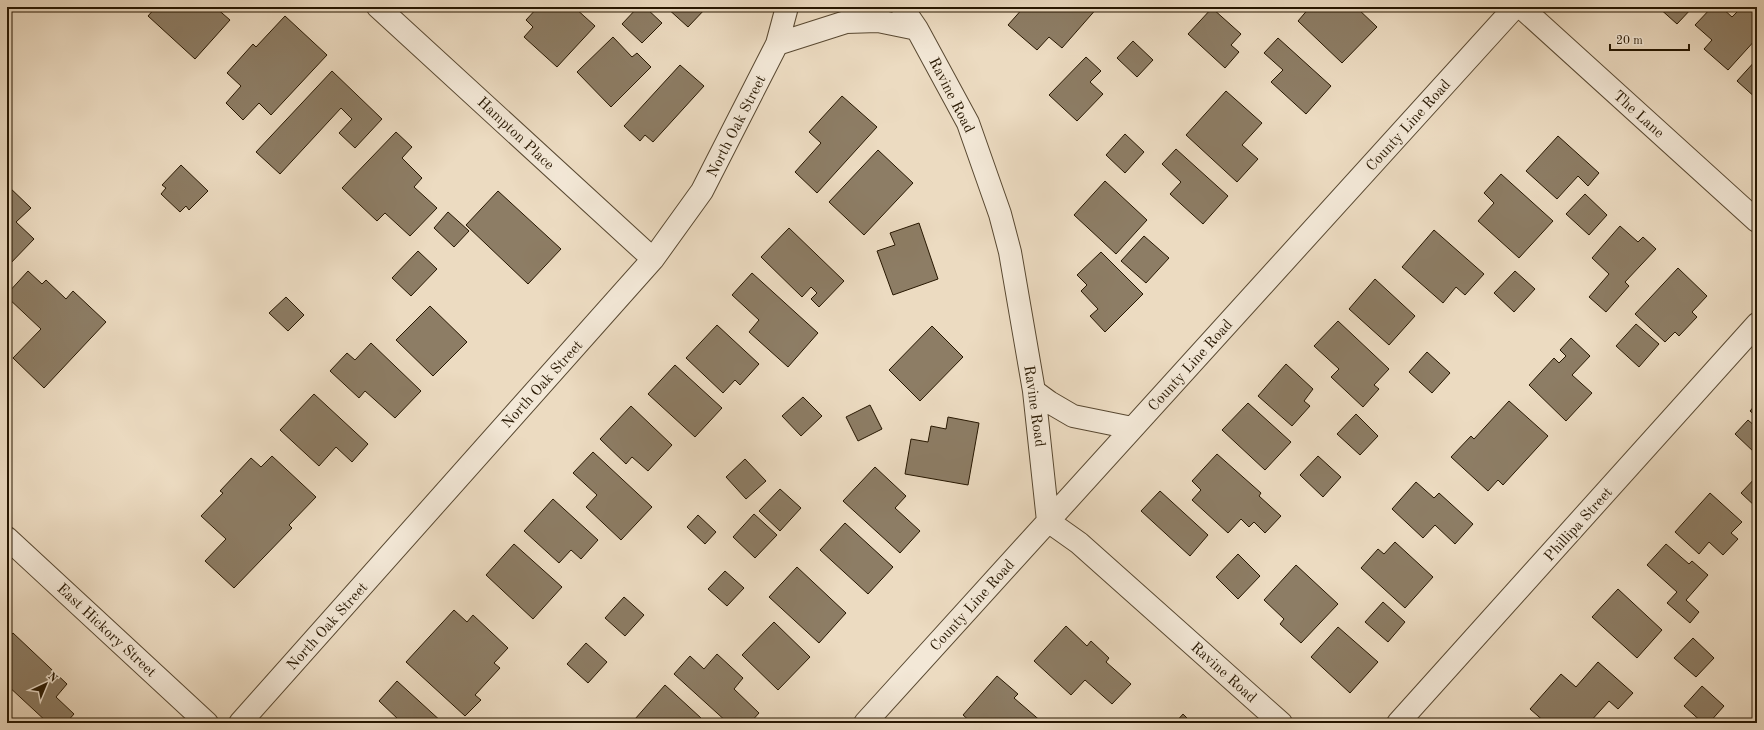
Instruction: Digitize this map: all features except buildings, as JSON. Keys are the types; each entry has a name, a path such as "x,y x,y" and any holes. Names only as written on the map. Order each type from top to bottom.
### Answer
{"street":[{"name":"Hampton Place","path":"378,7 653,259"},
{"name":"North Oak Street","path":"240,723 653,259 702,191 777,44 787,7"},
{"name":"Ravine Road","path":"902,7 917,29 968,122 1000,214 1010,252 1034,391 1048,521 1079,543 1281,723"},
{"name":"County Line Road","path":"865,723 1515,7"},
{"name":"The Lane","path":"1521,7 1757,221"},
{"path":"777,44 846,22 878,21 917,29"},
{"name":"Phillipa Street","path":"1398,723 1757,324"},
{"path":"1034,391 1073,416 1132,428"},
{"name":"East Hickory Street","path":"7,538 207,723"}]}
